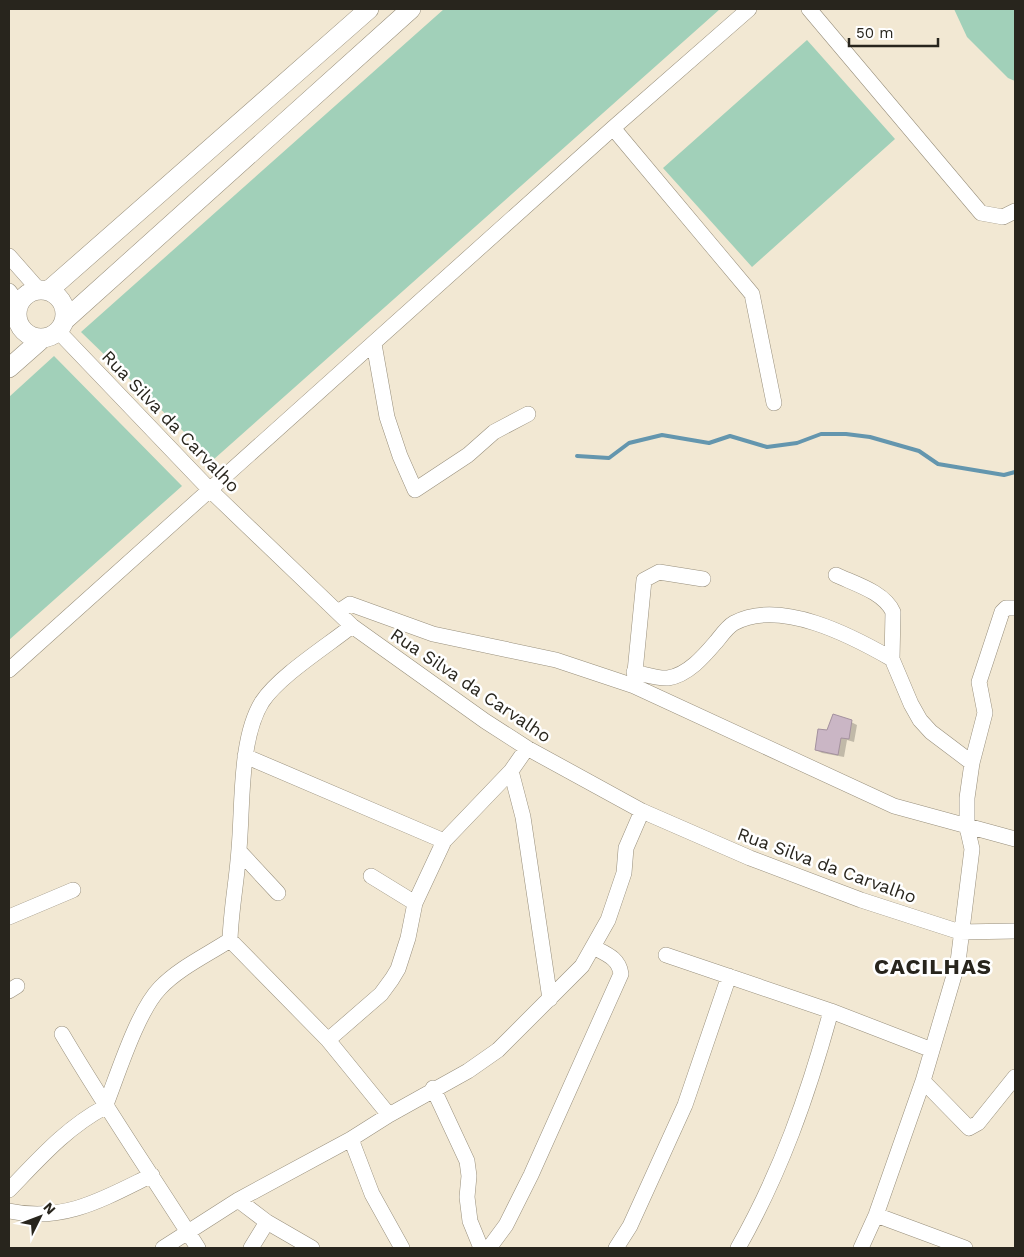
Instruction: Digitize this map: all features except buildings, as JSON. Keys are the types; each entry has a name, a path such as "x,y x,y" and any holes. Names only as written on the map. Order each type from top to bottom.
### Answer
{"main road":[{"path":"44,290 61,300 65,311 55,329 32,336 25,331 14,309 30,292 44,290 369,9"},
{"path":"9,368 55,329 411,9"}],"street":[{"path":"9,670 374,344 612,128 749,9"},
{"path":"809,9 981,213 1003,218 1015,212"},
{"path":"612,128 752,294 774,403"},
{"path":"9,256 44,290"},
{"name":"Rua Silva da Carvalho","path":"55,329 210,490 352,626 485,721 527,748 642,811 750,858 862,900 960,932 1015,931"},
{"path":"374,344 387,417 400,456 415,490 468,455 494,432 528,414"},
{"path":"634,679 644,580 659,572 704,579"},
{"path":"836,575 883,598 890,605 893,612 892,659 920,720 931,732 972,763"},
{"path":"338,612 346,604 350,604 433,634 556,660 634,679 894,806 1015,840"},
{"path":"860,1248 876,1215 923,1081 958,962 960,932 972,850 967,827 967,798 972,763 984,713 979,682 1002,612 1006,608 1015,608"},
{"path":"634,679 668,678 678,675 693,666 732,624 767,615 781,615 823,626 892,659"},
{"path":"352,626 278,685 262,703 254,721 245,756 239,851 230,908 230,940 328,1040 389,1115"},
{"path":"328,1040 381,994 392,979 398,969 408,938 415,903 444,841 511,771 527,748"},
{"path":"245,756 444,841"},
{"path":"511,771 523,817 550,999"},
{"path":"163,1248 238,1200 351,1139 433,1088 468,1071 498,1050 582,966 608,920 624,873 626,848 642,811"},
{"path":"239,851 278,893"},
{"path":"371,876 415,903"},
{"path":"9,917 73,890"},
{"path":"9,1190 65,1134 84,1118 106,1107 148,1003 173,976 230,940"},
{"path":"489,1248 506,1225 531,1175 621,974 620,966 616,960 593,947"},
{"path":"666,955 831,1011 932,1050"},
{"path":"616,1248 630,1226 684,1105 729,976"},
{"path":"738,1248 754,1219 800,1116 831,1011"},
{"path":"62,1034 106,1107 198,1248"},
{"path":"923,1081 969,1128 978,1123 1015,1077"},
{"path":"433,1088 467,1160 469,1176 467,1197 470,1221 480,1248"},
{"path":"351,1139 372,1194 402,1248"},
{"path":"9,1211 58,1213 84,1208 152,1175"},
{"path":"238,1200 267,1222 312,1248"},
{"path":"876,1215 965,1248"},
{"path":"251,1248 267,1222"}],"green space":[{"path":"444,9 720,9 213,460 81,332"},
{"path":"954,9 1015,9 1015,81 1008,78 967,37"},
{"path":"807,40 895,139 752,267 663,168"},
{"path":"54,356 182,486 9,640 9,397"}],"waterway":[{"path":"577,456 609,458 629,443 662,435 709,443 730,436 767,447 797,443 821,434 846,434 870,437 919,451 938,464 1004,475 1015,472"}],"district":[{"name":"CACILHAS","path":"933,966"}]}
